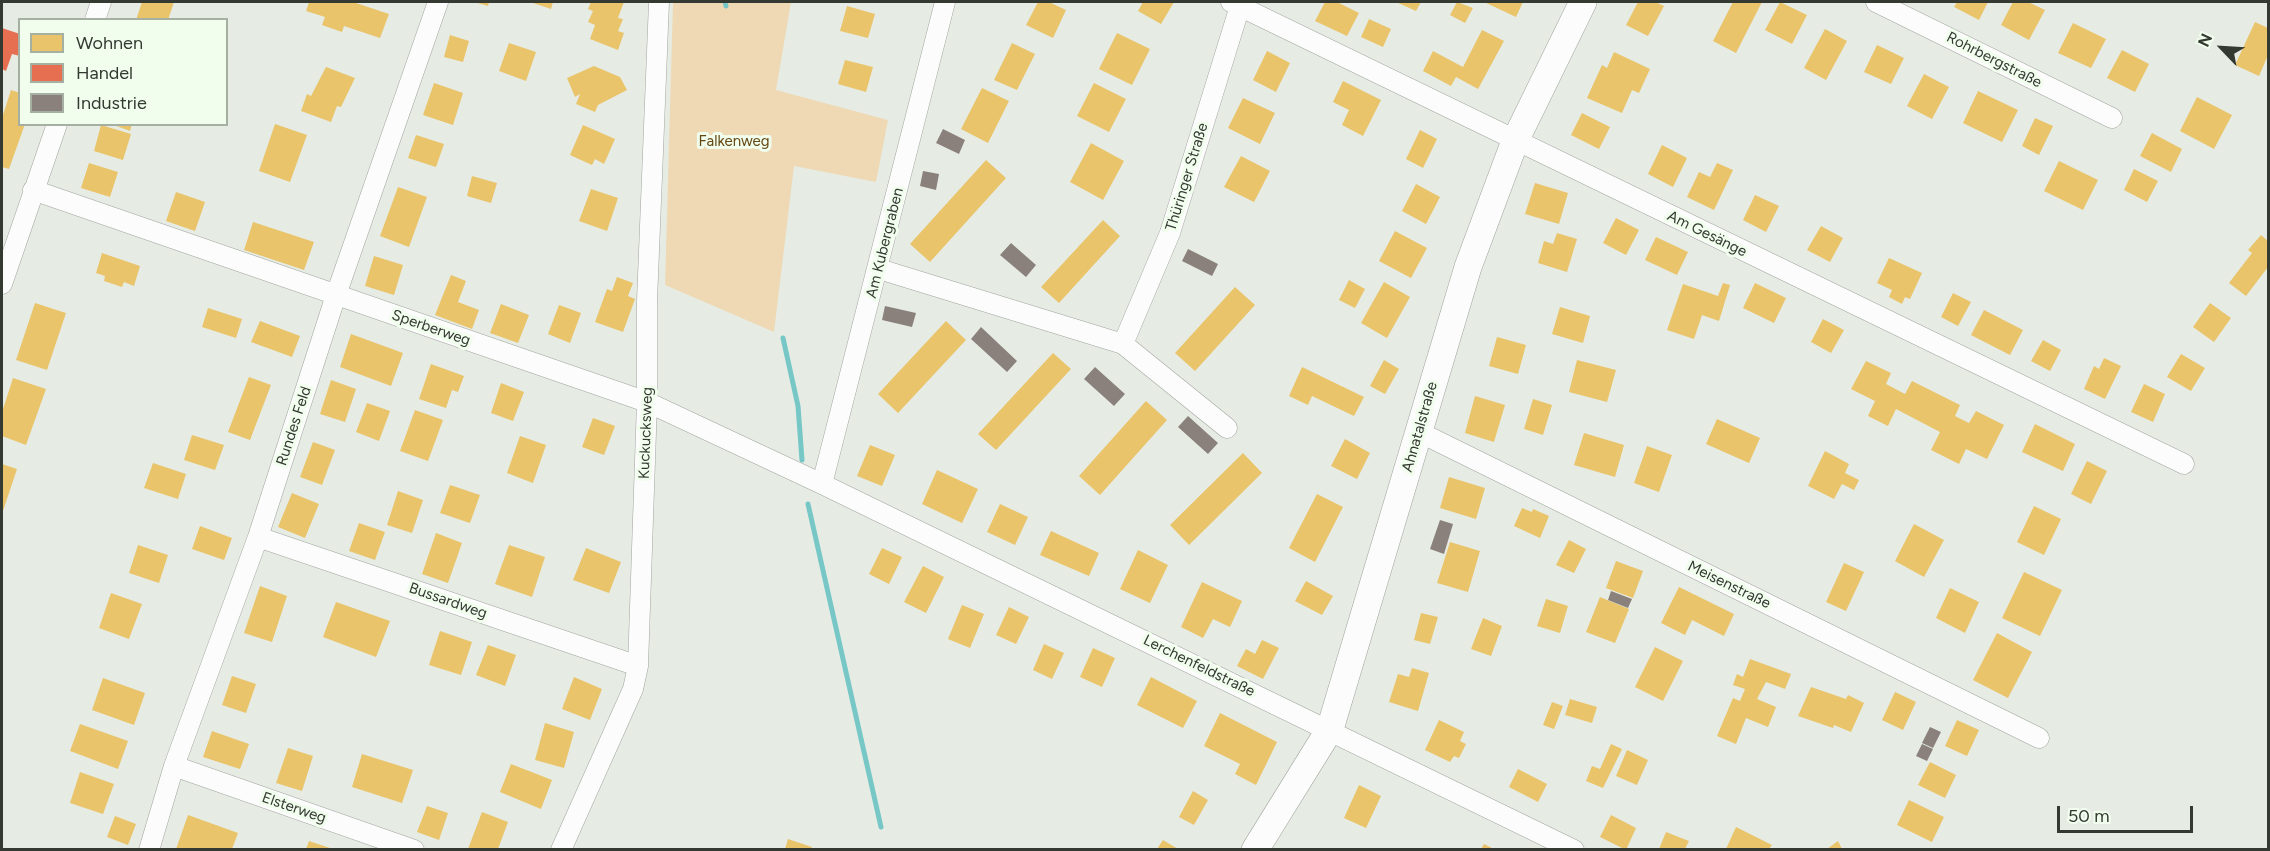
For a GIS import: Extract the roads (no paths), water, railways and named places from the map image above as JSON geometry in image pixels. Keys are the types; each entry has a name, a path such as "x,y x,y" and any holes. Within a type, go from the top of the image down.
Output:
{"street":[{"path":"96,18 101,2"},
{"name":"Rundes Feld","path":"149,849 174,766 258,537 336,295 438,2"},
{"name":"Kuckucksweg","path":"561,849 633,689 638,666 659,2"},
{"name":"Am Kubergraben","path":"822,484 879,269 945,2"},
{"name":"Ahnatalstraße","path":"1255,849 1330,729 1468,267 1515,141 1583,2"},
{"name":"Rohrbergstraße","path":"1876,2 2112,118"},
{"name":"Am Gesänge","path":"1235,4 2184,464"},
{"name":"Thüringer Straße","path":"1123,344 1170,232 1235,4"},
{"path":"2,284 56,126"},
{"name":"Sperberweg","path":"33,190 647,402 822,484"},
{"path":"879,269 1123,344 1227,428"},
{"name":"Meisenstraße","path":"1419,432 2039,738"},
{"name":"Lerchenfeldstraße","path":"822,484 1574,849"},
{"name":"Bussardweg","path":"258,537 638,666"},
{"name":"Elsterweg","path":"174,766 414,849"}],"waterway":[{"path":"725,2 726,6"},
{"path":"783,338 798,406 802,460"},
{"path":"808,504 881,827"}],"park label":[{"name":"Falkenweg","path":"734,142"}]}
